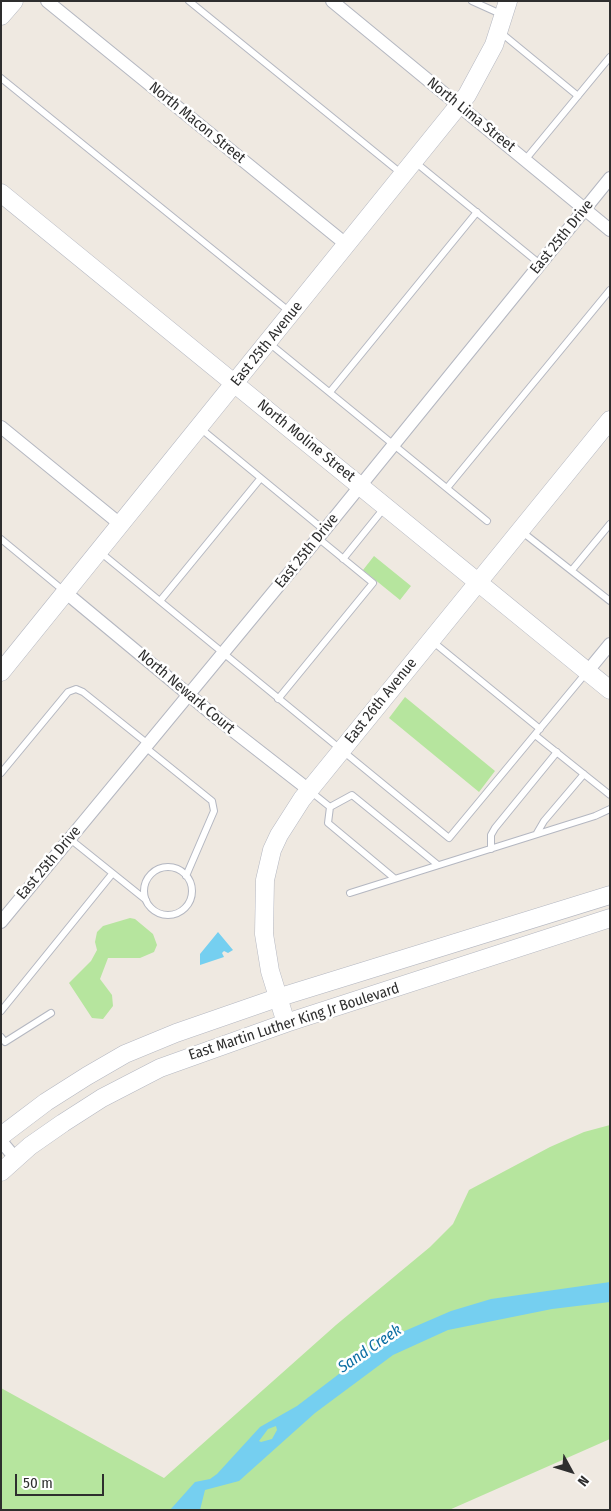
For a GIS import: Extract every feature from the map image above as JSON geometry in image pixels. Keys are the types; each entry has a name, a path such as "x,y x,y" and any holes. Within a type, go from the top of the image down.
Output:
{"street":[{"path":"1,16 14,1"},
{"name":"North Macon Street","path":"47,1 347,245"},
{"name":"North Lima Street","path":"332,1 610,230"},
{"name":"East 25th Avenue","path":"4,664 66,592 459,106 481,72 504,16"},
{"name":"East 25th Drive","path":"1,922 223,654 610,178"},
{"name":"North Moline Street","path":"1,194 610,690"},
{"name":"East 26th Avenue","path":"286,1023 278,998 264,934 265,880 270,855 279,836 309,790 610,420"},
{"path":"1,427 120,524"},
{"name":"North Newark Court","path":"66,592 189,695 309,790"},
{"path":"587,672 610,644"},
{"name":"East Martin Luther King Jr Boulevard","path":"1,1136 46,1102 125,1054 176,1033 278,998 610,895"},
{"name":"East Martin Luther King Jr Boulevard","path":"1,1172 63,1123 138,1078 185,1058 286,1023 610,918"},
{"path":"1,1141 16,1159"}],"lane":[{"path":"189,1 409,168 477,212 540,264"},
{"path":"472,1 504,16 578,96"},
{"path":"525,160 610,57"},
{"path":"1,78 292,314"},
{"path":"330,392 477,212"},
{"path":"447,488 610,290"},
{"path":"268,342 487,521"},
{"path":"199,427 321,534 343,559 373,583 278,699"},
{"path":"160,601 260,479"},
{"path":"343,559 386,506"},
{"path":"572,570 610,524"},
{"path":"520,530 610,600"},
{"path":"1,540 66,592"},
{"path":"98,551 449,838 587,672"},
{"path":"431,640 538,732 557,752 610,795"},
{"path":"1,773 68,692 76,689 83,692 212,801 214,811 186,876"},
{"path":"491,849 491,835 495,828 557,752"},
{"path":"537,833 544,821 584,774"},
{"path":"309,790 330,807"},
{"path":"330,807 352,795 438,865"},
{"path":"330,807 328,823 394,878"},
{"path":"350,893 610,809"},
{"path":"70,839 146,900 156,912 164,915 180,912 190,899 192,891 186,876 180,871 167,868 153,873 145,884 146,900"},
{"path":"1,1011 112,874"},
{"path":"1,1037 5,1042 51,1013"}],"green space":[{"path":"374,556 411,586 400,600 363,570"},
{"path":"405,697 495,771 479,792 389,718"},
{"path":"130,918 135,919 153,934 157,945 154,952 140,958 108,958 100,979 112,995 113,1006 103,1019 92,1018 69,983 91,961 97,950 95,942 97,932 103,926"},
{"path":"610,1125 610,1439 449,1510 1,1510 1,1388 164,1478 336,1325 430,1247 453,1224 469,1190 550,1147 584,1132"}],"water":[{"path":"218,932 233,950 228,953 224,951 222,953 224,957 200,965 200,954"},
{"path":"610,1282 610,1302 552,1309 448,1330 393,1355 315,1413 239,1481 205,1490 200,1510 170,1510 195,1482 210,1479 217,1474 260,1427 297,1406 373,1348 400,1333 451,1311 491,1299","holes":["276,1426 277,1430 272,1439 259,1441 268,1429"]}],"water label":[{"name":"Sand Creek","path":"370,1349"}]}
